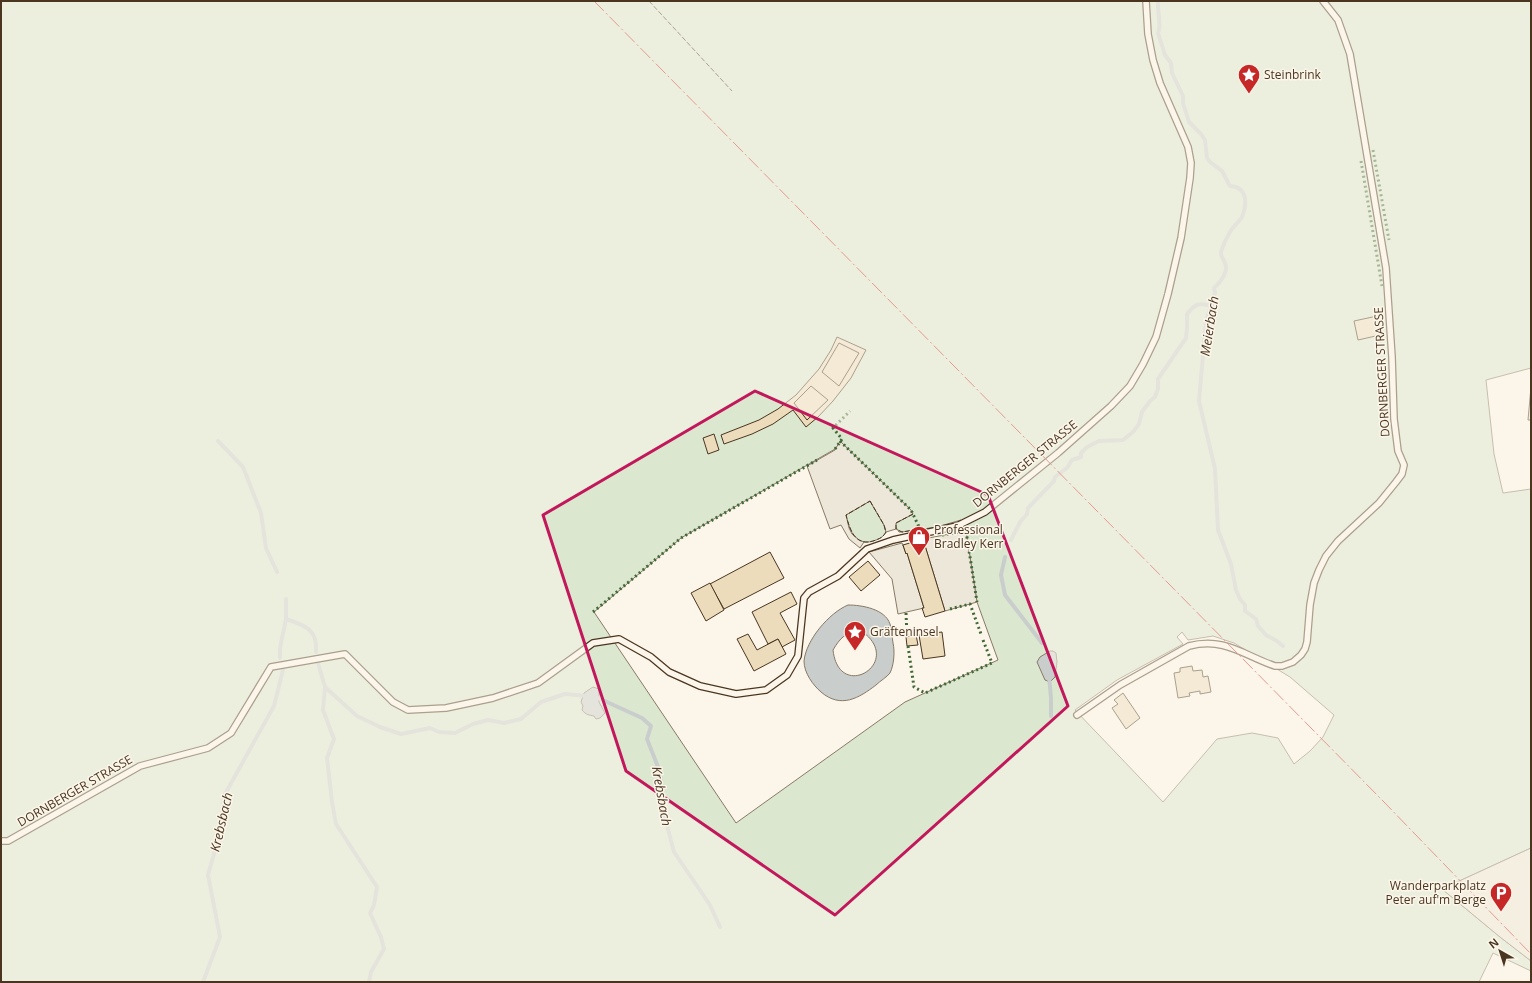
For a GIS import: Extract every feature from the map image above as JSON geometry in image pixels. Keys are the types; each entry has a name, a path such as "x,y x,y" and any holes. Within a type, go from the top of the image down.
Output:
{"lane":[{"name":"DORNBERGER STRASSE","path":"1,842 8,841 140,766 208,748 231,733 271,667 346,654 393,702 408,710 446,708 493,698 538,683 594,643 620,639 651,657 669,672 681,678 700,686 736,694 766,690 787,675 798,656 804,598 809,592 838,576 867,549 893,540 957,526 985,512 1058,453 1111,406 1130,386 1143,364 1156,337 1168,294 1181,238 1191,163 1188,147 1160,83 1153,60 1148,34 1146,1"},
{"name":"DORNBERGER STRASSE","path":"1077,715 1120,685 1189,646 1200,643 1223,644 1275,666 1282,666 1293,662 1305,649 1314,583 1326,556 1338,541 1379,502 1402,474 1404,465 1398,451 1394,419 1392,357 1386,268 1366,147 1350,54 1338,20 1323,1"}],"highlighted area":[{"path":"755,391 988,495 1068,706 835,915 626,771 543,515"}],"green space":[{"path":"1,1 1531,1 1531,368 1486,380 1494,454 1503,493 1531,489 1531,848 1442,889 1531,961 1531,971 1493,953 1479,982 1,982","holes":["841,442 913,514 896,523 895,526 899,532 937,527 961,520 966,531 977,602 998,660 905,702 736,823 594,612 681,538 835,449","1182,632 1188,640 1213,636 1234,643 1290,677 1334,715 1323,737 1310,751 1294,764 1278,738 1252,733 1217,739 1163,802 1075,710 1117,680 1183,644 1177,637"]},
{"path":"870,501 884,525 886,532 878,539 863,542 855,537 846,515"}],"shaded area":[{"path":"840,441 911,510 913,514 896,523 896,529 886,532 884,525 870,501 846,515 852,534 864,542 860,548 849,539 841,525 830,529 807,466 835,450"},
{"path":"966,531 977,602 945,611 923,539"},
{"path":"902,543 906,554 907,553 924,608 898,614 892,579 869,552"},
{"path":"848,605 866,607 878,611 890,624 894,650 894,658 889,674 863,694 850,700 843,701 828,697 821,692 812,682 804,665 806,653 814,636 833,614","holes":["860,630 873,642 876,654 874,664 866,672 857,676 846,674 838,666 833,650 844,636 851,632"]},
{"path":"1050,651 1056,653 1057,662 1055,677 1050,682 1045,680 1037,662 1040,657"},
{"path":"593,687 599,689 599,702 605,713 600,718 596,719 594,716 586,714 582,710 583,706 581,702 584,693"},
{"name":"Wanderparkplatz Peter auf'm Berge","path":"1531,848 1531,961 1442,889"}],"building":[{"path":"1377,316 1380,335 1358,340 1354,321"},
{"path":"837,337 866,350 851,378 818,417 806,427 793,410 773,424 752,434 724,444 721,435 759,420 778,409 796,395 819,369"},
{"path":"839,343 859,353 839,386 822,372"},
{"path":"811,386 828,400 807,420 794,403"},
{"path":"1531,387 1531,420 1528,420"},
{"path":"714,434 719,450 708,454 703,438"},
{"path":"923,539 945,611 925,617 922,608 924,608 907,553 906,554 903,545"},
{"path":"770,552 784,578 724,609 710,584"},
{"path":"868,561 880,575 861,591 849,577"},
{"path":"710,583 724,610 706,621 691,593"},
{"path":"791,592 797,604 780,613 795,640 782,647 778,639 768,644 752,612"},
{"path":"942,632 945,656 923,659 919,635"},
{"path":"748,634 757,650 778,639 786,654 754,671 737,639"},
{"path":"916,635 918,645 907,646 906,637"},
{"path":"1192,666 1193,671 1202,670 1203,677 1208,676 1211,692 1200,694 1200,691 1189,693 1190,696 1178,698 1174,673 1180,672 1180,668"},
{"path":"1123,693 1140,718 1126,729 1112,708 1118,704 1114,700"}],"waterway":[{"name":"Meierbach","path":"1158,1 1160,26 1158,33 1165,55 1171,63 1172,73 1183,96 1183,103 1189,122 1205,140 1207,158 1222,171 1230,186 1240,189 1245,197 1245,207 1242,217 1231,230 1221,251 1226,269 1222,280 1214,288 1215,293 1207,318 1199,401 1215,469 1218,530 1231,564 1236,590 1240,599 1245,605 1245,611 1256,619 1258,626 1266,635 1283,646"},
{"path":"1011,540 1020,522 1027,514 1028,508 1054,481 1055,477 1067,468 1072,460 1081,457 1081,453 1087,447 1099,441 1123,440 1133,432 1139,424 1142,412 1155,397 1158,389 1158,379 1186,338 1187,314 1192,308 1200,304 1212,306"},
{"name":"Krebsbach","path":"218,441 243,467 261,513 266,548 277,572"},
{"path":"1005,557 1001,575 1005,595 1042,643"},
{"name":"Krebsbach","path":"280,658 280,648 286,619 286,599"},
{"name":"Krebsbach","path":"286,619 299,623 312,633 315,638 316,652"},
{"name":"Krebsbach","path":"318,663 325,687 357,716 380,727 401,734 430,728 439,732 455,733 473,724 488,720 504,723 521,719 541,702 565,694 587,696"},
{"name":"Krebsbach","path":"203,982 220,937 208,875 217,843 225,794 274,706 283,670"},
{"path":"1049,676 1051,716"},
{"name":"Krebsbach","path":"325,687 323,710 334,739 327,758 336,824 377,887 374,905 370,913 381,937 384,949 371,972 369,982"},
{"name":"Krebsbach","path":"596,697 642,718 651,726 647,739 660,772 664,814 674,852 710,905 720,927"}],"hedge":[{"path":"1373,150 1389,240"},
{"path":"1361,161 1382,286"},
{"path":"835,449 842,439 833,428 850,411"},
{"path":"840,441 911,510 920,529"},
{"path":"593,612 681,538 817,460"},
{"path":"942,535 966,531 977,602"},
{"path":"950,609 970,604 981,634"},
{"path":"906,613 907,636"},
{"path":"908,646 914,687 925,693 992,663 983,640"}],"fence":[{"path":"649,1 732,91"},
{"path":"870,501 884,525 886,532 878,539 863,542 859,540 852,532 846,515 870,501"},
{"path":"913,514 896,523 896,529 902,532 920,529"}],"power":[{"path":"594,1 1383,801 1531,954"}],"place":[{"name":"Steinbrink","path":"1249,94"},
{"name":"Professional Bradley Kerr","path":"919,556"},
{"name":"Gräfteninsel","path":"855,652"},
{"name":"Wanderparkplatz Peter auf'm Berge","path":"1501,912"}]}
